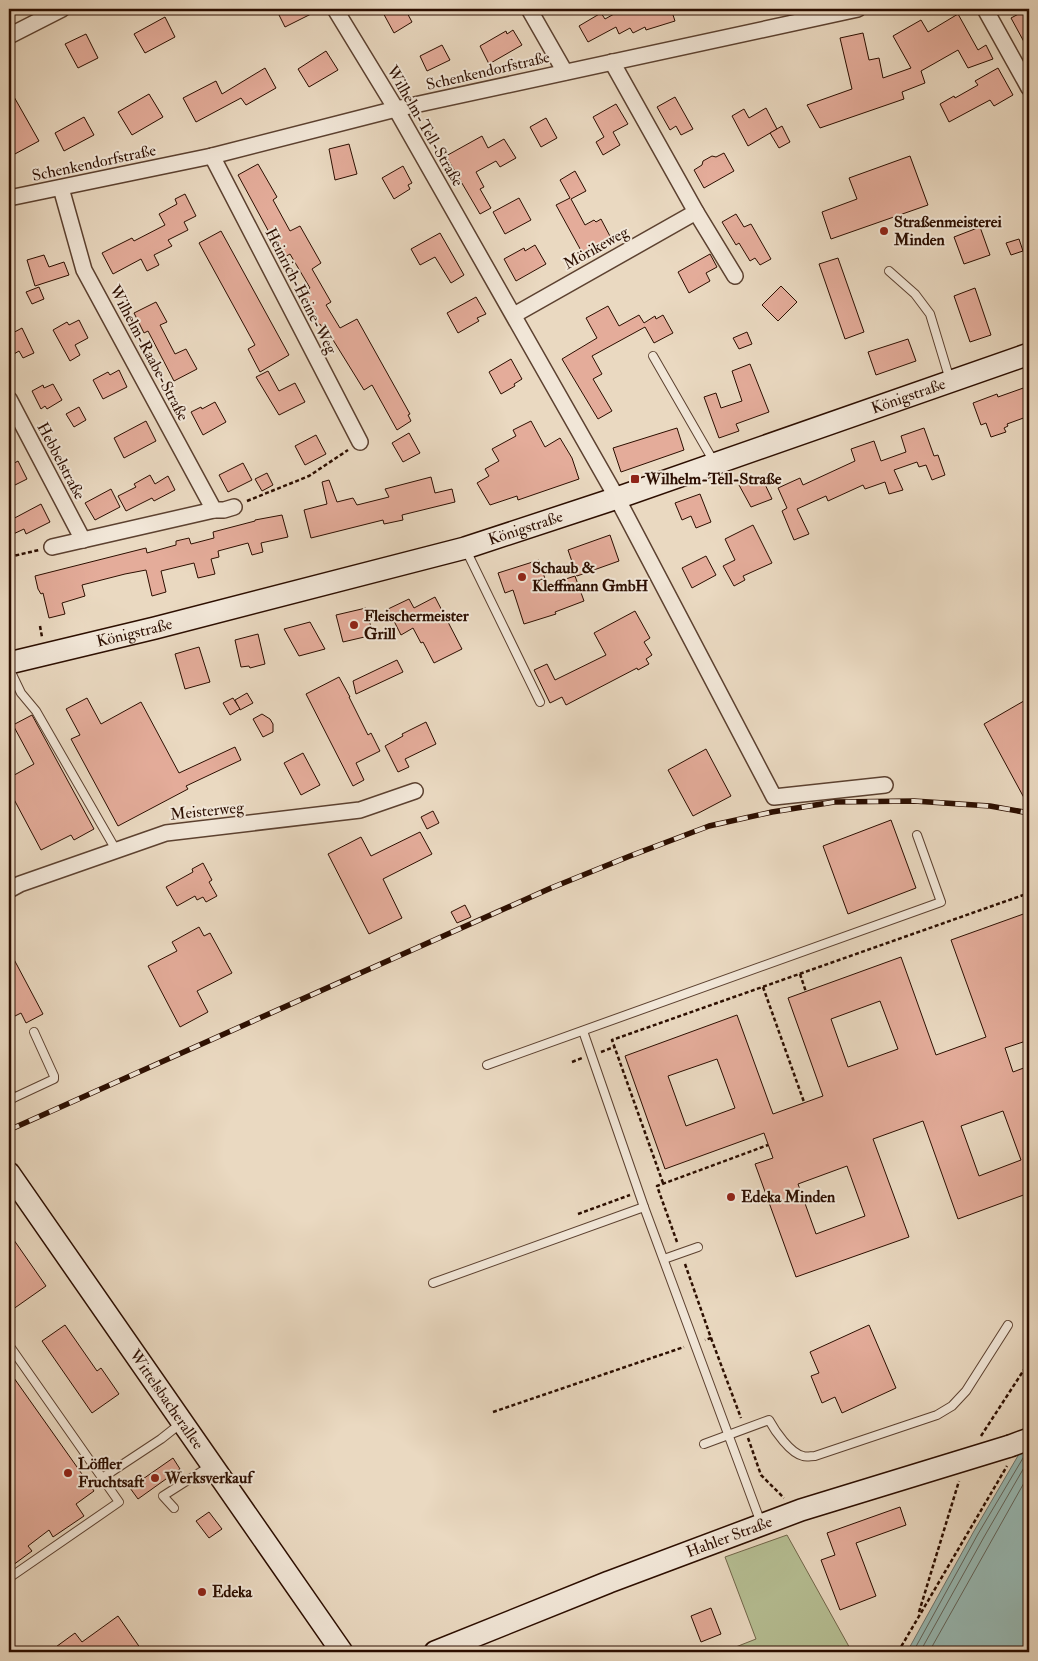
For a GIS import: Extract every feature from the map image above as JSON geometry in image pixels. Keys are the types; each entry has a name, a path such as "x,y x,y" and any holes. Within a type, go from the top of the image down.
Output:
{"street":[{"path":"9,36 62,9"},
{"name":"Wilhelm-Tell-Straße","path":"336,9 514,315 617,498 774,796 886,785"},
{"path":"529,9 565,72"},
{"name":"Schenkendorfstraße","path":"9,198 212,156 396,110 858,9"},
{"path":"985,9 1029,88"},
{"path":"612,62 696,212 735,276"},
{"name":"Heinrich-Heine-Weg","path":"212,156 360,442"},
{"name":"Wilhelm-Raabe-Straße","path":"62,188 84,270 214,510"},
{"name":"Mörikeweg","path":"514,315 696,212"},
{"name":"Königstraße","path":"9,663 174,623 465,548 617,498 1029,354"},
{"name":"Hebbelstraße","path":"9,398 82,540"},
{"path":"52,547 234,507"},
{"name":"Meisterweg","path":"9,890 166,833 306,818 360,810 415,791"},
{"name":"Wittelsbacherallee","path":"9,1173 342,1652"},
{"name":"Hahler Straße","path":"435,1652 609,1582 801,1510 965,1460 1016,1449"}],"lane":[{"path":"889,271 916,294 930,314 950,382"},
{"path":"653,356 715,464"},
{"path":"465,548 540,702"},
{"path":"9,668 20,693 36,711 116,850"},
{"path":"487,1065 941,902 917,834"},
{"path":"583,1031 644,1207 761,1525"},
{"path":"9,1089 11,1099 54,1078 34,1032"},
{"path":"433,1283 644,1207"},
{"path":"664,1259 698,1247"},
{"path":"704,1444 769,1420 774,1430 785,1443 801,1456 815,1456 937,1415 952,1406 966,1391 1008,1325"},
{"path":"9,1345 119,1502 9,1578"},
{"path":"102,1478 161,1439 182,1422"},
{"path":"174,1508 163,1496 211,1464"}],"path":[{"path":"234,507 309,476 360,442"},
{"path":"9,557 52,547"},
{"path":"663,1183 612,1040 1029,892"},
{"path":"800,974 806,992"},
{"path":"763,987 804,1102"},
{"path":"493,1412 711,1338 657,1186 768,1145"},
{"path":"578,1214 639,1192"},
{"path":"981,1436 1029,1362"},
{"path":"898,1652 1016,1449"},
{"path":"918,1616 965,1460"}],"green space":[{"path":"787,1535 852,1652 723,1652 756,1639 725,1557"}],"water":[{"path":"1029,1437 1029,1652 907,1652 974,1531"}],"building":[{"path":"276,9 321,9 285,27"},
{"path":"381,9 405,9 412,22 394,33"},
{"path":"623,9 671,9 675,21 646,30 645,27 633,33 630,28 619,34 616,27 588,42 579,26 601,13 605,19"},
{"path":"1029,9 1029,51 1011,18"},
{"path":"958,14 978,50 986,45 993,59 968,68 958,50 921,71 925,83 902,92 904,99 820,128 807,105 852,89 840,38 863,33 869,60 879,58 883,78 911,68 893,36 921,20 928,32"},
{"path":"165,17 175,37 145,53 134,34"},
{"path":"513,30 522,45 489,64 480,46 506,31 507,34"},
{"path":"86,34 98,58 78,68 65,44"},
{"path":"442,45 450,60 427,71 420,56"},
{"path":"326,51 338,70 309,87 298,69"},
{"path":"265,68 276,88 246,105 241,98 196,122 183,98 216,81 222,94"},
{"path":"998,68 1013,95 994,106 990,100 949,122 940,104 978,85 975,81"},
{"path":"9,88 39,141 13,155 9,147"},
{"path":"149,94 163,117 132,135 118,112"},
{"path":"675,97 693,129 681,135 676,126 670,130 657,107"},
{"path":"616,104 628,124 613,132 620,145 603,155 596,142 604,137 593,117"},
{"path":"766,108 777,129 748,146 732,116 744,109 749,118"},
{"path":"84,117 94,135 64,151 55,133"},
{"path":"546,118 557,138 541,147 530,127"},
{"path":"782,126 790,142 779,148 770,133"},
{"path":"482,136 488,148 504,139 516,158 500,167 496,161 476,172 484,187 480,189 491,208 480,214 446,156"},
{"path":"349,144 357,174 335,180 329,149"},
{"path":"724,153 734,171 704,188 694,170 702,165 703,161"},
{"path":"910,156 928,205 831,239 822,212 857,199 849,178"},
{"path":"258,164 277,197 273,200 290,231 300,226 321,263 312,269 331,302 326,305 340,328 357,319 410,414 408,415 411,421 397,430 372,385 364,390 330,335 327,336 320,324 318,325 300,294 310,288 290,254 283,258 238,175"},
{"path":"403,166 412,183 408,185 410,189 394,199 382,178"},
{"path":"575,171 586,191 571,199 585,225 594,220 596,222 601,219 612,240 584,256 556,205 570,198 560,180"},
{"path":"185,194 196,216 184,222 188,230 168,240 172,246 154,255 159,265 147,271 141,259 113,274 102,253 132,238 134,241 165,225 159,214 177,204 175,199"},
{"path":"519,198 531,220 505,234 493,212"},
{"path":"736,214 744,227 751,224 771,259 760,265 755,258 750,261 739,243 736,245 722,222"},
{"path":"980,227 990,255 964,264 954,237"},
{"path":"221,231 289,355 260,372 248,349 255,345 199,243"},
{"path":"440,233 464,275 451,283 435,257 420,265 411,249"},
{"path":"1019,239 1023,251 1011,255 1006,243"},
{"path":"535,245 546,264 516,281 504,259 524,248 525,251"},
{"path":"710,254 717,267 706,273 710,281 689,293 678,272"},
{"path":"44,255 49,267 64,262 69,275 35,286 27,260"},
{"path":"838,258 864,332 845,339 819,264"},
{"path":"781,286 797,302 778,321 762,305"},
{"path":"39,287 44,299 32,304 26,292"},
{"path":"975,288 991,335 970,342 954,296"},
{"path":"476,297 486,314 477,318 479,321 458,333 447,313"},
{"path":"156,302 167,322 160,325 175,354 186,349 197,369 174,381 148,331 144,333 134,313"},
{"path":"608,306 619,326 639,315 644,323 655,316 656,319 663,315 673,333 654,343 645,327 592,356 602,374 593,379 612,411 598,419 562,359 597,338 586,318"},
{"path":"79,320 88,338 75,345 80,355 70,361 53,330 67,322 69,325"},
{"path":"22,328 34,353 23,358 19,351 9,357 9,335"},
{"path":"747,332 752,344 739,349 733,338"},
{"path":"908,339 916,361 876,375 868,352"},
{"path":"511,359 522,379 514,384 515,386 501,394 489,372"},
{"path":"750,364 769,412 736,424 739,431 719,438 704,397 716,393 721,408 742,401 732,371"},
{"path":"119,370 127,387 103,399 93,380 108,372 110,375"},
{"path":"268,371 279,391 295,383 305,402 279,415 256,377"},
{"path":"53,384 62,400 47,409 45,406 41,409 32,391 43,385 44,388"},
{"path":"1029,386 1029,416 1007,424 1008,426 1004,428 1006,432 991,437 986,423 981,425 973,403 997,394 998,397"},
{"path":"215,402 226,422 203,435 191,412"},
{"path":"79,407 86,420 74,427 66,414"},
{"path":"146,421 156,441 124,458 114,438"},
{"path":"531,421 545,447 560,438 572,458 579,479 518,500 517,496 490,505 477,483 489,476 485,469 499,461 492,449 516,436 513,430"},
{"path":"677,428 684,450 621,472 613,448"},
{"path":"924,428 934,456 938,455 945,475 932,480 926,465 919,467 917,462 894,470 903,490 889,494 885,482 865,489 863,485 828,501 826,496 797,509 809,534 794,540 782,511 787,508 778,488 800,478 803,485 855,461 851,449 874,441 881,461 906,452 901,436"},
{"path":"409,433 420,453 403,462 392,443"},
{"path":"316,435 326,454 305,465 295,446"},
{"path":"18,461 27,479 9,488 9,466"},
{"path":"243,463 252,480 228,492 219,475"},
{"path":"267,473 273,485 262,491 255,479"},
{"path":"150,475 155,484 168,476 175,490 154,501 152,498 126,511 118,496 136,487 134,484"},
{"path":"761,476 772,499 751,507 739,485"},
{"path":"431,477 435,493 452,489 455,502 402,515 403,520 384,524 383,520 311,538 304,510 327,504 322,482 329,480 337,502 353,498 357,505 389,497 385,489"},
{"path":"111,489 120,507 95,520 85,503"},
{"path":"700,494 711,522 696,528 691,516 682,520 675,503"},
{"path":"41,504 50,522 26,534 24,529 9,536 9,521"},
{"path":"282,515 288,537 261,543 263,552 252,555 248,543 218,551 219,557 211,559 215,574 198,578 194,563 161,571 166,592 152,596 146,570 125,574 82,585 85,596 62,603 65,614 49,618 43,593 41,594 38,589 35,576 146,548 147,553 176,545 176,541 189,538 191,544 214,538 213,532 255,520"},
{"path":"753,525 772,563 743,576 745,580 734,586 723,566 735,560 725,539"},
{"path":"610,535 619,561 577,576 568,550"},
{"path":"706,556 716,575 692,588 682,568"},
{"path":"539,560 547,585 575,576 584,601 555,612 556,614 524,624 513,590 505,593 498,573"},
{"path":"435,597 462,649 434,663 413,628 401,635 388,609 409,599 414,608"},
{"name":"Fleischermeister Grill","path":"366,608 373,635 343,642 336,615"},
{"path":"635,611 650,638 644,642 652,655 646,659 649,664 638,670 637,668 566,705 562,697 550,703 534,670 547,664 555,680 606,655 594,633"},
{"path":"310,622 325,649 299,656 284,629"},
{"path":"258,634 265,664 250,668 249,666 241,667 235,640"},
{"path":"199,647 210,682 185,689 175,654"},
{"path":"397,660 403,672 356,694 353,681"},
{"path":"339,677 368,735 371,733 380,751 356,763 364,780 353,786 306,694"},
{"path":"247,693 253,703 240,710 235,700"},
{"path":"87,698 101,724 141,702 179,773 235,747 241,760 186,786 188,789 118,826 71,739 80,735 66,709"},
{"path":"233,698 240,709 230,715 223,703"},
{"path":"1029,698 1029,807 984,724"},
{"path":"262,714 270,719 273,724 273,732 263,737 253,719"},
{"path":"32,715 94,829 74,840 71,835 41,850 9,790 9,778 34,764 13,725"},
{"path":"426,722 436,744 405,759 409,767 398,772 385,746 403,736 402,734"},
{"path":"706,749 731,796 693,816 668,770"},
{"path":"303,753 320,785 301,795 284,763"},
{"path":"433,811 439,823 427,829 421,817"},
{"path":"891,820 916,888 848,914 823,846"},
{"path":"420,832 432,854 383,879 402,918 369,934 328,854 361,837 371,856"},
{"path":"203,863 212,880 209,882 217,896 206,902 203,897 197,900 195,896 177,906 166,887 193,872 192,869"},
{"path":"465,905 471,917 457,923 451,912"},
{"path":"1029,912 1029,1040 1005,1048 1013,1072 1029,1066 1029,1193 958,1219 923,1121 873,1139 909,1237 796,1277 755,1164 773,1158 764,1133 665,1169 625,1056 737,1015 773,1114 823,1096 788,998 901,957 936,1055 986,1037 951,940","holes":["880,1001 898,1049 848,1067 831,1019","717,1059 735,1108 686,1126 668,1076","1003,1111 1021,1160 979,1176 961,1126","847,1166 865,1216 816,1234 798,1184"]},
{"path":"199,927 204,936 210,933 232,973 197,991 208,1012 180,1027 148,966 177,951 172,942"},
{"path":"9,950 43,1014 26,1023 21,1013 9,1019"},
{"path":"9,1233 46,1286 9,1312"},
{"path":"65,1325 97,1371 101,1368 119,1394 92,1413 42,1341"},
{"path":"869,1325 896,1388 842,1413 835,1397 822,1403 811,1376 819,1373 810,1352"},
{"path":"9,1371 94,1491 76,1504 84,1516 53,1537 49,1530 28,1546 32,1551 9,1568"},
{"name":"Werksverkauf","path":"173,1458 180,1469 138,1499 130,1488"},
{"path":"900,1507 906,1525 856,1543 876,1596 840,1610 821,1560 835,1555 827,1533"},
{"path":"209,1512 222,1529 209,1538 196,1521"},
{"path":"711,1608 721,1634 701,1642 691,1616"},
{"path":"118,1616 143,1652 49,1652 75,1633 82,1642"}],"railway":[{"path":"9,1130 551,888 709,826 772,812 834,802 914,801 990,806 1029,813"}],"place":[{"name":"Straßenmeisterei Minden","path":"884,231"},
{"name":"Wilhelm-Tell-Straße","path":"635,479"},
{"name":"Schaub & Kleffmann GmbH","path":"522,577"},
{"name":"Fleischermeister Grill","path":"354,625"},
{"name":"Edeka Minden","path":"731,1197"},
{"name":"Löffler Fruchtsaft","path":"68,1473"},
{"name":"Werksverkauf","path":"155,1478"},
{"name":"Edeka","path":"202,1592"}]}
